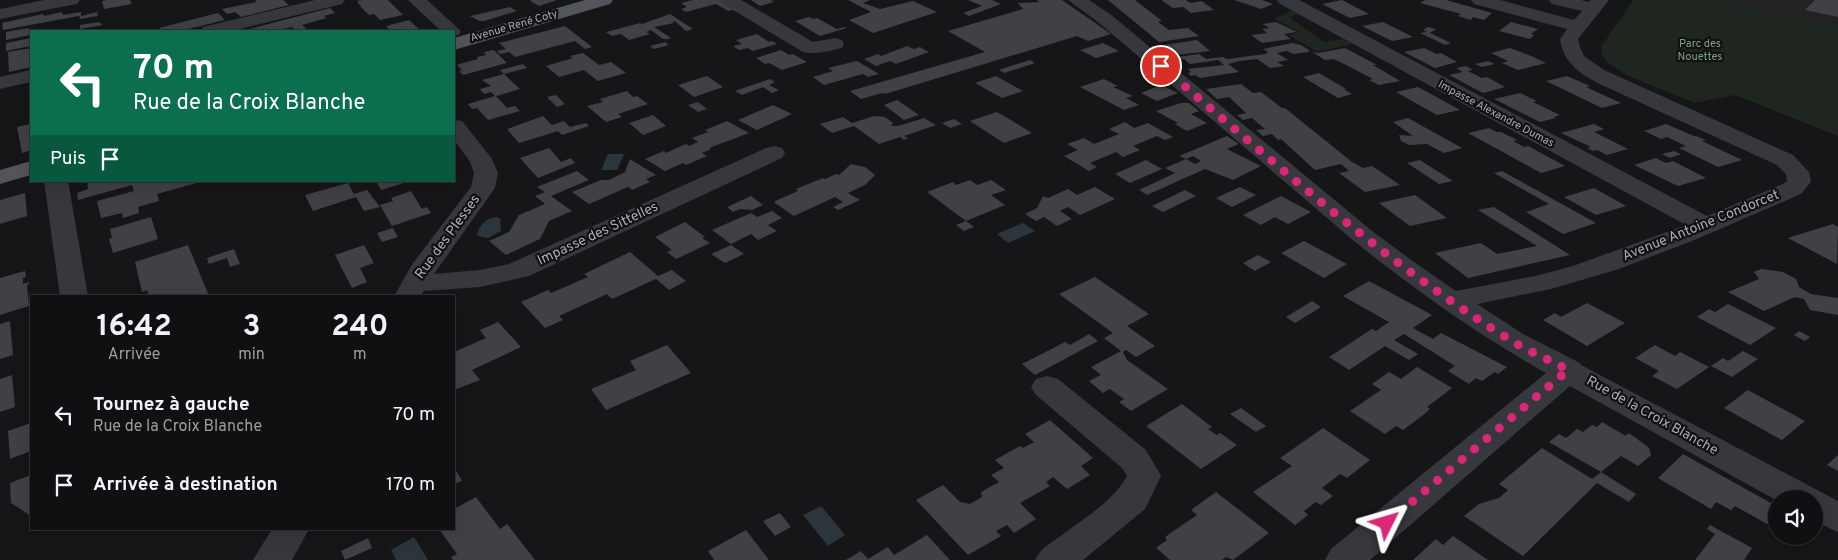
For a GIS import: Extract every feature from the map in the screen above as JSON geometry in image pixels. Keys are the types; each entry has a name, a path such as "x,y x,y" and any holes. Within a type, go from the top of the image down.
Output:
{"main road":[{"name":"Avenue René Coty","path":"456,37 604,0"},
{"path":"0,177 30,168"}],"street":[{"path":"0,14 71,0"},
{"path":"214,30 336,0"},
{"path":"417,0 449,30"},
{"path":"729,0 810,48 835,44"},
{"name":"Rue de la Croix Blanche","path":"1077,0 1104,18 1363,236 1404,268 1512,341 1788,490"},
{"name":"Impasse Alexandre Dumas","path":"1286,0 1706,226"},
{"path":"1480,0 1591,12"},
{"path":"1558,0 1591,12"},
{"name":"Avenue Antoine Condorcet","path":"1453,300 1580,273 1706,226 1792,189 1799,182 1797,172 1785,160 1593,73 1573,55 1569,47 1569,39 1591,12"},
{"path":"0,83 30,76"},
{"name":"Rue des Plesses","path":"410,290 483,188 486,173 480,159 455,127"},
{"name":"Impasse des Sittelles","path":"410,290 497,277 519,270 774,153"},
{"path":"56,182 74,295"},
{"path":"1344,560 1568,370"},
{"path":"1047,387 1134,458 1144,476 1132,499 1073,555"},
{"path":"1823,509 1838,518"},
{"path":"272,560 290,530"}],"shaded area":[{"path":"1713,0 1838,0 1838,26 1797,18"},
{"path":"608,154 624,154 617,170 601,170"},
{"path":"493,217 501,219 501,231 488,238 477,236 479,229 484,223"},
{"path":"1023,223 1035,231 1008,243 997,234"},
{"path":"821,506 845,535 828,546 803,515"},
{"path":"414,537 428,560 396,560 391,550"}],"green space":[{"name":"Parc des Nouettes","path":"1633,0 1713,0 1838,26 1838,136 1735,95 1695,103 1626,75 1607,62 1602,55 1601,47"},
{"path":"1295,9 1301,11 1290,18 1324,42 1343,39 1352,44 1318,52 1288,35 1299,32 1274,19"}],"building":[{"path":"130,0 132,4 104,9 102,1"},
{"path":"255,0 283,0 289,5 241,17 235,12 227,14 222,9 257,2"},
{"path":"388,0 403,15 380,20 374,14 369,15 361,7 357,1"},
{"path":"532,0 557,0 539,6 530,1"},
{"path":"693,0 721,0 740,13 732,10 728,11 716,4 686,12 681,9 687,7 681,3"},
{"path":"751,0 771,0 774,2 760,6"},
{"path":"848,0 870,0 863,3 880,9 913,1 937,12 873,33 849,20 871,12"},
{"path":"968,0 992,0 1001,4 969,16 963,13 982,6"},
{"path":"1037,0 1062,0 1111,34 1088,41 1077,36 885,94 882,93 861,99 850,91 985,52 948,31 1023,9 1018,3 1039,2"},
{"path":"1108,0 1135,0 1162,21 1158,22 1169,30 1188,28 1199,36 1159,42"},
{"path":"1161,0 1186,0 1190,3 1202,1 1214,10 1191,13 1183,7 1173,8"},
{"path":"1234,0 1262,0 1273,4 1261,9"},
{"path":"1342,0 1369,14 1350,18 1322,4"},
{"path":"1425,0 1446,0 1492,13 1484,20 1473,17 1471,20 1458,16 1461,14 1420,3"},
{"path":"1815,0 1838,0 1838,17 1805,10"},
{"path":"510,7 517,11 484,21 479,21 470,16"},
{"path":"330,8 335,13 324,16 327,18 302,25 308,30 296,30 292,27 278,30 246,30"},
{"path":"62,12 63,15 81,12 81,16 97,12 98,16 80,19 79,16 3,30 2,23"},
{"path":"218,13 225,20 184,30 161,30 159,28"},
{"path":"670,14 693,29 686,31 675,21 672,22 674,23 654,27 671,38 668,39 663,39 651,30 646,32 650,34 629,40 621,34 612,36 606,32 642,24"},
{"path":"809,17 817,18 837,29 847,28 820,36 795,21"},
{"path":"409,20 420,30 390,30 386,26"},
{"path":"99,22 103,25 80,29 80,25"},
{"path":"1276,22 1297,32 1284,34 1291,39 1262,43 1251,35 1267,33 1262,29 1269,28 1263,24"},
{"path":"1383,22 1413,37 1392,41 1362,26"},
{"path":"1511,22 1538,29 1531,34 1534,35 1530,39 1499,31"},
{"path":"565,26 592,47 585,49 575,41 515,57 509,52 500,54 497,51 506,49 499,43"},
{"path":"1428,27 1436,29 1430,33 1451,43 1445,45 1420,33 1427,32 1423,30"},
{"path":"29,28 30,35 6,40 6,32"},
{"path":"757,34 769,42 772,41 777,44 753,51 748,48 739,50 733,46 742,44 736,40"},
{"path":"30,38 30,46 6,51 6,43"},
{"path":"1197,40 1210,51 1176,55 1164,45"},
{"path":"665,42 669,45 654,49 650,46"},
{"path":"1103,43 1119,51 1096,58 1080,50"},
{"path":"1292,43 1301,45 1309,50 1309,52 1293,54 1287,51 1277,53 1288,60 1277,62 1284,66 1270,68 1257,59 1240,61 1228,64 1239,72 1200,78 1195,75 1191,76 1188,73 1191,72 1188,69 1224,65 1218,60 1190,64 1184,59 1180,60 1176,57 1199,54 1206,59 1223,57 1227,59 1265,54 1268,52 1263,49"},
{"path":"907,46 914,49 920,47 929,52 896,64 890,61 876,66 864,59 878,54 881,56"},
{"path":"30,48 30,67 9,72 8,52"},
{"path":"1345,48 1377,65 1373,65 1400,81 1379,85 1369,80 1373,79 1334,59 1325,60 1312,52 1318,53"},
{"path":"1424,48 1437,54 1441,53 1457,62 1435,68 1404,52"},
{"path":"1510,48 1546,63 1518,70 1502,63 1508,61 1491,53"},
{"path":"494,50 507,63 463,75 459,71 462,70 457,65 478,59 477,57 486,55 484,52"},
{"path":"781,50 807,62 782,70 769,63 765,64 756,58"},
{"path":"583,53 599,65 611,62 626,73 598,81 584,70 559,77 546,66"},
{"path":"1030,60 1035,63 1004,73 999,70"},
{"path":"857,61 879,74 868,77 863,74 824,85 813,77 833,71 828,68"},
{"path":"1488,61 1495,64 1482,67 1475,64"},
{"path":"523,64 527,68 504,74 500,70"},
{"path":"1466,66 1473,70 1468,71 1482,78 1487,77 1505,87 1483,93 1449,75 1463,72 1456,68"},
{"path":"1319,73 1352,94 1338,98 1303,77"},
{"path":"504,74 520,89 496,96 507,108 515,106 520,111 488,120 477,108 472,109 468,104 495,96 491,92 484,94 480,89 491,86 482,80"},
{"path":"707,76 723,87 694,97 678,85"},
{"path":"996,76 1023,91 1002,98 975,83"},
{"path":"1567,76 1621,103 1602,108 1546,81"},
{"path":"770,79 775,82 769,85 779,90 772,93 763,87 742,95 735,91"},
{"path":"1104,79 1118,86 1113,87 1133,96 1126,98 1139,105 1124,110 1080,87"},
{"path":"1241,84 1253,93 1261,92 1282,108 1285,108 1352,162 1363,168 1372,166 1400,185 1365,192 1339,173 1349,171 1341,164 1315,170 1281,139 1278,140 1272,134 1263,136 1256,130 1265,129 1252,118 1243,120 1237,115 1246,113 1229,97 1217,99 1206,89"},
{"path":"1161,85 1178,93 1157,101 1141,93"},
{"path":"1418,87 1460,110 1437,115 1396,92"},
{"path":"627,91 633,97 637,96 648,104 618,114 622,117 606,122 587,106 603,102 600,99"},
{"path":"1520,93 1537,101 1533,102 1560,115 1554,117 1556,118 1540,122 1494,99"},
{"path":"556,95 565,104 557,107 547,97"},
{"path":"897,100 919,115 904,120 884,105"},
{"path":"698,102 707,109 698,112 688,105"},
{"path":"1181,103 1189,103 1199,111 1191,114 1207,123 1187,131 1175,124 1178,123 1156,111"},
{"path":"773,105 792,114 757,130 738,120"},
{"path":"997,112 1032,133 1004,143 970,121"},
{"path":"653,115 666,126 643,135 629,123"},
{"path":"543,116 552,125 564,121 570,127 586,123 589,126 562,135 558,131 519,143 507,129"},
{"path":"874,116 885,117 893,123 891,126 898,126 924,118 936,125 904,136 908,138 904,140 900,137 879,144 854,126 832,133 820,124 843,117 852,123"},
{"path":"1408,118 1462,148 1444,153 1427,144 1409,145 1401,141 1399,135 1413,136 1393,122"},
{"path":"954,119 962,124 950,128 942,123"},
{"path":"727,121 749,133 709,148 711,149 702,153 707,156 665,171 645,159 664,151 666,153 686,144 689,146 698,142 692,138 708,132 705,130"},
{"path":"1125,122 1134,128 1148,123 1173,137 1165,140 1157,136 1133,146 1140,150 1123,157 1116,152 1090,163 1097,167 1089,171 1064,156 1078,150 1067,144 1084,138 1094,144 1119,134 1109,129"},
{"path":"30,124 30,150 22,153 17,127"},
{"path":"1594,124 1604,129 1594,132 1628,149 1607,155 1597,150 1593,151 1587,148 1591,147 1561,133"},
{"path":"1666,124 1706,140 1702,141 1742,160 1718,167 1679,148 1686,146 1667,137 1661,139 1644,131"},
{"path":"1489,128 1517,140 1513,141 1524,147 1528,146 1565,166 1541,173 1468,133"},
{"path":"1227,136 1239,144 1227,149 1261,166 1233,180 1205,169 1147,195 1139,190 1175,173 1165,168 1186,159 1179,156","holes":["1193,156 1201,161 1195,164 1186,159"]},
{"path":"549,148 561,162 571,158 575,163 538,178 520,158"},
{"path":"1674,151 1681,154 1670,158 1662,154"},
{"path":"1656,158 1666,163 1673,161 1706,178 1678,186 1634,165"},
{"path":"630,159 656,175 646,179 650,182 632,190 628,187 589,204 572,192 601,180 609,180 625,172"},
{"path":"1146,160 1162,169 1130,183 1115,174"},
{"path":"1420,160 1453,181 1439,184 1407,163"},
{"path":"851,164 865,167 875,175 865,185 848,193 860,200 838,210 833,207 843,202 835,197 794,216 775,203 775,201 798,191 796,189 823,178 825,179 836,174 839,175"},
{"path":"577,171 589,180 551,196 572,211 549,221 540,239 506,255 489,241 509,232 519,215 545,204 535,196 545,192 537,187"},
{"path":"1502,171 1596,223 1563,234 1526,212 1549,204 1494,173"},
{"path":"970,180 977,185 991,180 1006,190 991,195 1005,205 966,221 927,192 953,182 956,185"},
{"path":"87,182 200,182 157,194 159,201 138,207 139,213 123,218 122,213 101,218 97,201 134,191 132,185 78,200 77,193 88,189"},
{"path":"377,182 407,182 381,190"},
{"path":"348,183 354,194 367,190 380,207 364,211 356,197 313,211 305,195"},
{"path":"1095,187 1115,199 1080,215 1068,207 1060,211 1072,219 1057,226 1044,217 1036,221 1025,214 1037,208 1043,196 1048,198 1068,189 1077,195"},
{"path":"1240,187 1256,195 1232,207 1216,198"},
{"path":"1594,188 1626,206 1596,215 1564,197"},
{"path":"1185,190 1196,196 1163,212 1152,206"},
{"path":"411,191 422,209 427,207 431,213 392,226 380,205 393,201 391,198"},
{"path":"25,193 27,216 0,224 0,200"},
{"path":"1415,195 1447,218 1410,226 1379,203"},
{"path":"751,196 763,205 752,210 740,209 733,212 727,207"},
{"path":"1281,196 1311,212 1288,224 1275,217 1261,225 1243,215"},
{"path":"1494,207 1570,255 1468,278 1435,253 1481,243 1497,254 1537,246 1478,210"},
{"path":"772,211 782,218 768,225 777,231 758,240 751,234 731,244 712,230 751,213 757,217"},
{"path":"151,217 158,239 113,253 109,239 112,238 110,229"},
{"path":"966,221 974,227 964,231 956,225"},
{"path":"685,222 710,243 676,259 667,252 672,250 655,237"},
{"path":"1833,224 1838,227 1837,264 1788,238"},
{"path":"393,228 398,237 382,242 377,233"},
{"path":"1304,241 1347,264 1324,278 1281,253"},
{"path":"188,245 209,295 149,295 147,290 142,292 135,262"},
{"path":"364,245 374,263 360,268 367,282 352,288 335,255"},
{"path":"731,245 744,254 725,263 711,254"},
{"path":"234,249 240,264 230,267 227,258 209,264 207,258"},
{"path":"630,252 658,276 672,270 686,281 669,290 656,279 612,299 607,294 559,316 563,320 545,328 521,302 548,290 551,293 588,277 584,274"},
{"path":"1258,255 1271,262 1255,271 1243,263"},
{"path":"1761,269 1783,272 1796,279 1799,287 1811,294 1838,298 1838,315 1810,310 1804,299 1795,297 1764,311 1728,292 1759,279 1754,272"},
{"path":"25,271 26,277 23,278 23,284 29,282 27,285 29,306 0,315 0,278"},
{"path":"1095,277 1149,314 1127,326 1155,346 1136,357 1126,350 1123,352 1127,360 1168,389 1131,411 1119,402 1124,399 1110,389 1103,393 1089,381 1101,375 1091,367 1121,351 1104,338 1113,333 1059,294"},
{"path":"1369,281 1432,315 1413,328 1433,339 1441,333 1507,367 1498,374 1495,372 1482,381 1476,378 1469,384 1448,371 1455,366 1404,334 1394,340 1418,354 1409,360 1385,346 1349,370 1329,357 1372,329 1376,331 1389,322 1343,296"},
{"path":"1312,301 1321,307 1295,323 1286,317"},
{"path":"1587,303 1625,323 1587,346 1543,320 1555,313 1561,317"},
{"path":"1728,304 1776,328 1750,345 1697,317 1709,309 1715,312"},
{"path":"10,321 13,355 0,359 0,324"},
{"path":"498,322 521,347 472,370 480,380 455,390 455,356 457,355 455,352 486,338 480,330"},
{"path":"1799,331 1810,337 1805,341 1794,335"},
{"path":"1089,334 1098,341 1035,375 1022,364 1065,342 1070,345"},
{"path":"667,345 691,373 606,410 591,389 636,370 630,361"},
{"path":"1655,345 1675,356 1680,352 1709,367 1677,389 1652,376 1659,371 1635,358"},
{"path":"1743,351 1758,359 1732,377 1711,366 1723,358 1728,361"},
{"path":"1417,367 1452,388 1427,407 1430,409 1403,430 1396,426 1385,434 1350,411 1381,390 1372,384 1389,372 1401,379"},
{"path":"12,375 15,407 0,412 0,379"},
{"path":"1748,390 1805,421 1782,440 1724,408"},
{"path":"1182,404 1212,427 1208,429 1217,435 1220,433 1237,445 1201,469 1146,426"},
{"path":"1241,408 1266,426 1256,432 1230,414"},
{"path":"1050,420 1093,458 1081,466 1090,475 1067,489 1053,477 1046,482 1050,486 1020,503 1036,519 1014,533 1007,525 996,531 1001,536 968,555 916,500 943,485 960,502 970,504 982,497 981,492 999,482 991,475 1004,468 995,460 1020,446 1023,448 1034,442 1025,434"},
{"path":"1602,422 1626,436 1628,433 1636,438 1649,448 1651,455 1638,466 1621,456 1601,472 1549,442 1559,434 1566,438 1577,429 1583,432 1592,425 1597,427"},
{"path":"30,423 30,451 10,459 8,431"},
{"path":"1323,428 1370,460 1347,478 1340,474 1322,488 1333,496 1321,505 1316,502 1304,511 1308,515 1295,525 1253,492 1292,466 1280,458"},
{"path":"1542,448 1592,479 1601,472 1636,494 1629,502 1597,483 1523,556 1464,516 1479,504 1499,498 1508,490 1499,484"},
{"path":"1683,454 1768,502 1768,525 1735,506 1731,510 1716,502 1711,509 1658,478"},
{"path":"1838,455 1838,471 1827,465"},
{"path":"455,469 462,481 455,484"},
{"path":"30,475 30,515 11,503 10,483"},
{"path":"1216,492 1269,533 1233,560 1226,557 1222,560 1170,560 1156,548 1167,540 1165,537 1197,515 1191,510"},
{"path":"476,497 500,529 507,524 535,560 453,560 451,557 457,554 440,530 455,530 455,508"},
{"path":"780,513 791,527 775,536 763,521"},
{"path":"1710,525 1752,548 1744,560 1695,560 1715,534 1707,529"},
{"path":"746,530 769,560 714,560 708,551"},
{"path":"927,535 950,560 846,560 861,551 868,559 888,547 894,555"},
{"path":"1453,536 1488,560 1413,560 1436,539 1443,545"},
{"path":"368,538 372,548 345,560 341,551"}],"route":[{"path":"1161,66 1363,236 1404,268 1512,341 1568,370 1387,523"}]}
